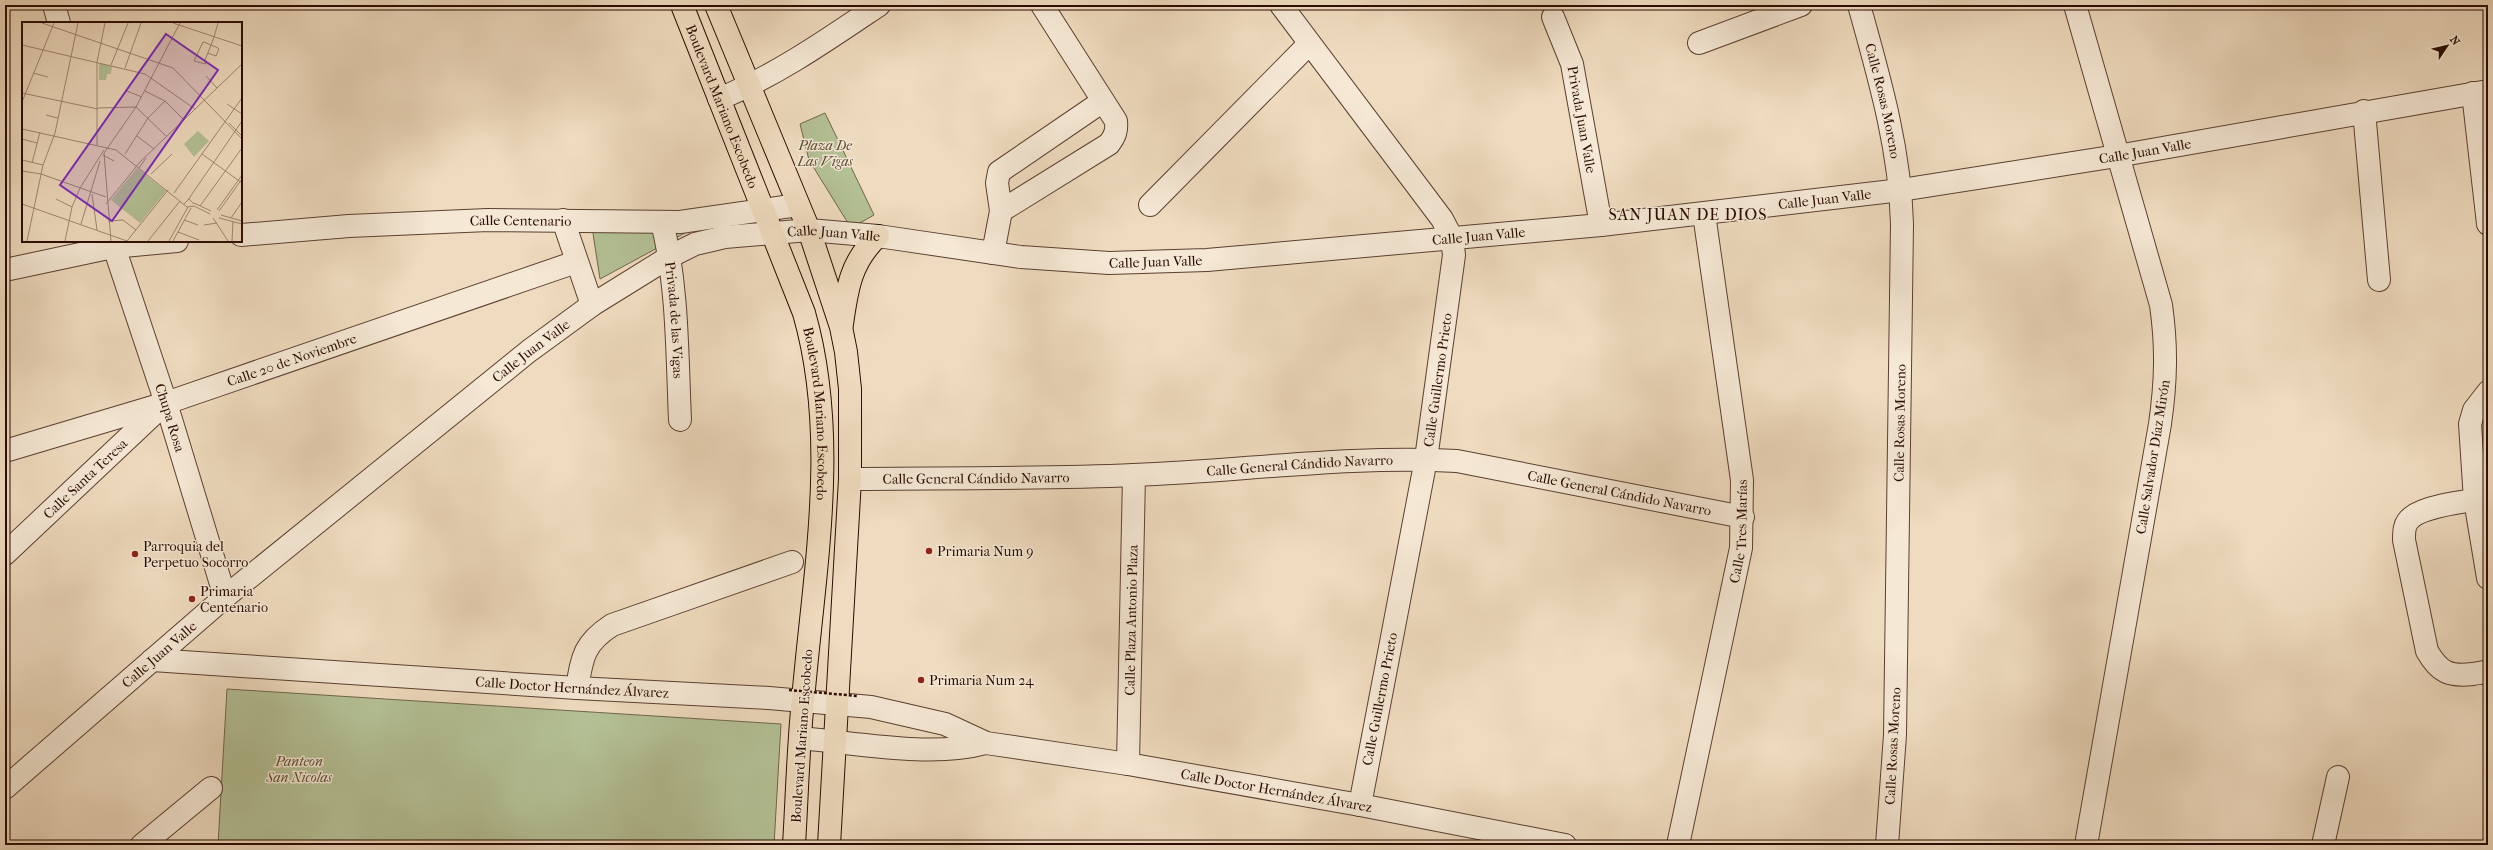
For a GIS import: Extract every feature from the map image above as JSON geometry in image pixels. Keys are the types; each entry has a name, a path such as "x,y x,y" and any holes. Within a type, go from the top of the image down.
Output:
{"main road":[{"name":"Boulevard Mariano Escobedo","path":"682,5 773,232 804,313 814,347 823,420 823,455 816,580 796,695 800,738 794,845"},
{"path":"716,5 809,230 841,327 850,389 848,701 837,741 830,845"},
{"path":"841,327 847,294 855,264 864,249 878,236"}],"street":[{"path":"54,5 59,22"},
{"path":"719,99 749,86 790,64 879,5"},
{"path":"1001,211 1109,144 1115,136 1116,121 1042,5"},
{"path":"1282,5 1309,44 1422,190 1452,238"},
{"path":"1699,43 1800,5"},
{"name":"Calle Rosas Moreno","path":"1859,5 1882,88 1896,149 1901,190 1895,734 1887,845"},
{"name":"Calle Salvador Díaz Mirón","path":"2075,5 2117,156 2161,305 2166,342 2165,386 2086,845"},
{"name":"Privada Juan Valle","path":"1553,16 1572,64 1601,225"},
{"path":"1150,205 1309,44"},
{"path":"2480,92 2488,224"},
{"name":"Calle Juan Valle","path":"5,788 224,596 529,352 592,305 671,256 702,242 725,237 809,230 878,236 1020,257 1117,262 1207,260 1601,225 1901,190 2117,156 2364,111 2480,92"},
{"path":"993,253 1001,211 997,183 999,172 1103,101"},
{"path":"2364,111 2379,280"},
{"name":"Calle Centenario","path":"242,235 349,226 488,220 694,221 798,205"},
{"name":"Calle Tres Marías","path":"1678,845 1741,548 1743,517 1742,480 1704,214"},
{"path":"563,220 576,262 592,305"},
{"name":"Privada de las Vigas","path":"662,222 671,256 674,284 680,420"},
{"name":"Calle Guillermo Prieto","path":"1360,805 1426,459 1453,274 1452,238"},
{"path":"5,270 113,244 156,242"},
{"name":"Chupa Rosa","path":"113,244 166,403 224,596"},
{"name":"Calle 20 de Noviembre","path":"5,451 166,403 576,262"},
{"path":"2488,392 2474,410 2470,424 2481,499 2488,578"},
{"name":"Calle Santa Teresa","path":"5,554 166,403"},
{"name":"Calle General Cándido Navarro","path":"850,479 1134,475 1382,458 1426,459 1457,461 1743,517"},
{"name":"Calle Plaza Antonio Plaza","path":"1128,764 1134,475"},
{"path":"2481,499 2422,512 2411,518 2404,528 2404,540 2427,651 2435,665 2447,673 2461,675 2488,671"},
{"path":"577,688 582,658 589,644 597,635 612,625 792,562"},
{"name":"Calle Doctor Hernández Álvarez","path":"152,660 577,688 796,695 848,701 925,718 965,731 986,743"},
{"name":"Calle Doctor Hernández Álvarez","path":"800,738 933,750 986,743 1128,764 1360,805 1565,845"},
{"path":"2323,845 2338,777"},
{"path":"142,845 211,788"}],"path":[{"path":"796,695 848,701"}],"green space":[{"name":"Plaza De Las Vigas","path":"825,113 874,215 851,228 809,160 800,124"},
{"path":"592,227 696,227 600,279"},
{"name":"Panteon San Nicolas","path":"227,689 781,724 774,845 218,845"}],"place":[{"name":"Primaria Num 9","path":"929,551"},
{"name":"Parroquia del Perpetuo Socorro","path":"135,554"},
{"name":"Primaria Centenario","path":"192,599"},
{"name":"Primaria Num 24","path":"921,680"}],"district":[{"name":"SAN JUAN DE DIOS","path":"1688,214"}]}
